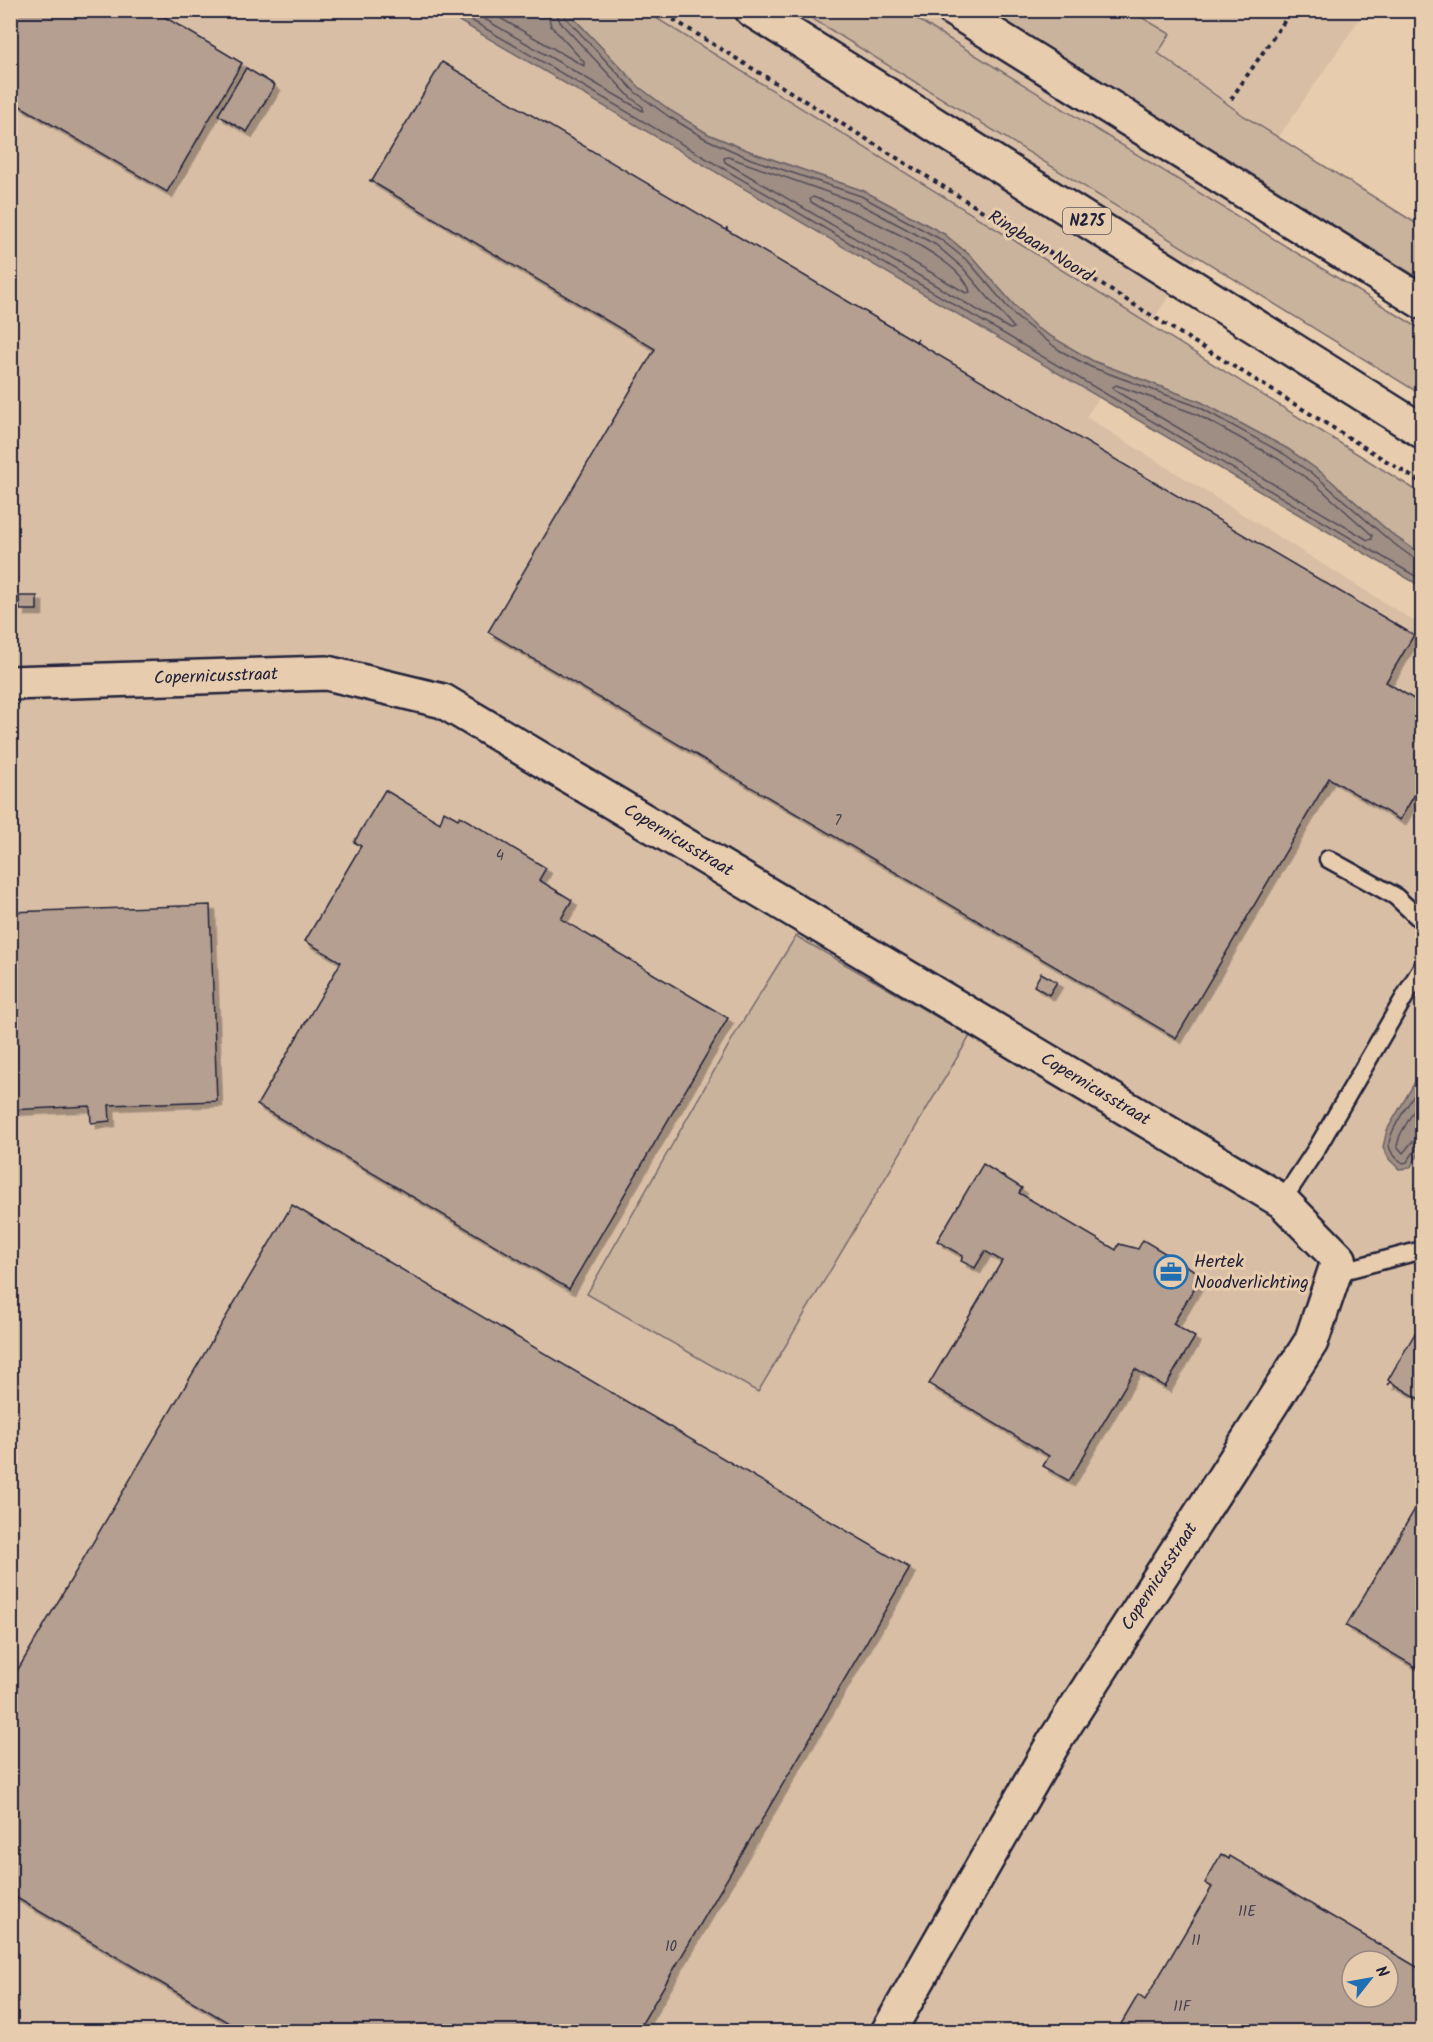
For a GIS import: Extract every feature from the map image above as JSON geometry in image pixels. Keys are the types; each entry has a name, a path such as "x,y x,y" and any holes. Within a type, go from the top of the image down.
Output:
{"street":[{"name":"N275","path":"752,10 1422,430"},
{"path":"954,10 1422,302"},
{"name":"Copernicusstraat","path":"10,683 327,673 443,701 1282,1201 1339,1259 1311,1342 1054,1742 888,2031"}],"lane":[{"path":"1328,859 1395,896 1422,921"},
{"path":"1282,1201 1317,1148 1422,967"},
{"path":"1335,1273 1422,1250"}],"path":[{"name":"Ringbaan Noord","path":"658,10 1422,483"},
{"path":"1231,99 1292,10"}],"shaded area":[{"path":"11,11 1365,11 1086,417 1422,626 1422,2031 11,2032"},
{"path":"567,11 645,11 1422,494 1422,555 1393,535 1322,473 1288,449 1201,402 1093,361 1038,329 973,258 944,234 864,191 754,153 708,134 671,111 639,87"},
{"path":"800,11 904,11 1422,330 1422,395"},
{"path":"990,11 1131,11 1170,34 1158,53 1244,116 1422,227 1422,280"},
{"path":"796,936 970,1036 758,1392 587,1294 738,1029"}],"water":[{"path":"442,11 567,11 639,87 671,111 708,134 754,153 864,191 944,234 973,258 1038,329 1093,361 1201,402 1288,449 1322,473 1393,535 1422,555 1422,587"},
{"path":"1422,1070 1422,1149 1410,1168 1399,1169 1389,1159 1383,1147 1387,1130"}],"building":[{"path":"10,10 153,10 242,63 167,192 10,100"},
{"path":"442,62 726,230 727,227 727,230 915,341 918,339 916,342 1414,635 1386,682 1422,704 1422,782 1400,820 1329,778 1176,1038 488,632 655,349 369,180 372,181"},
{"path":"246,68 275,85 247,132 218,115"},
{"path":"19,596 37,596 37,610 20,610"},
{"path":"385,790 440,823 444,811 458,819 460,816 546,868 539,880 572,900 561,919 728,1018 569,1289 257,1105 341,962 305,941 361,846 354,842"},
{"path":"210,905 217,1101 109,1105 110,1121 91,1123 90,1106 10,1110 10,912"},
{"path":"1041,973 1057,982 1049,995 1034,986"},
{"path":"983,1164 1022,1188 1019,1193 1116,1250 1119,1244 1138,1249 1143,1240 1202,1275 1173,1324 1195,1337 1165,1387 1135,1369 1069,1481 1043,1466 1049,1456 929,1384 1002,1261 985,1251 975,1268 961,1261 963,1256 937,1241"},
{"path":"292,1205 910,1568 637,2032 244,2032 10,1894 10,1683"},
{"path":"1422,1326 1422,1393 1419,1399 1391,1382 1388,1385 1390,1382 1388,1380 1418,1328"},
{"path":"1422,1497 1422,1671 1346,1626"},
{"path":"1221,1854 1229,1859 1230,1856 1387,1949 1340,1949 1340,2009 1400,2009 1400,1957 1422,1970 1422,2032 1127,2032 1129,2028 1121,2024 1138,1995 1145,2000 1212,1887 1205,1883"}],"place":[{"name":"Hertek Noodverlichting","path":"1171,1272"}]}
